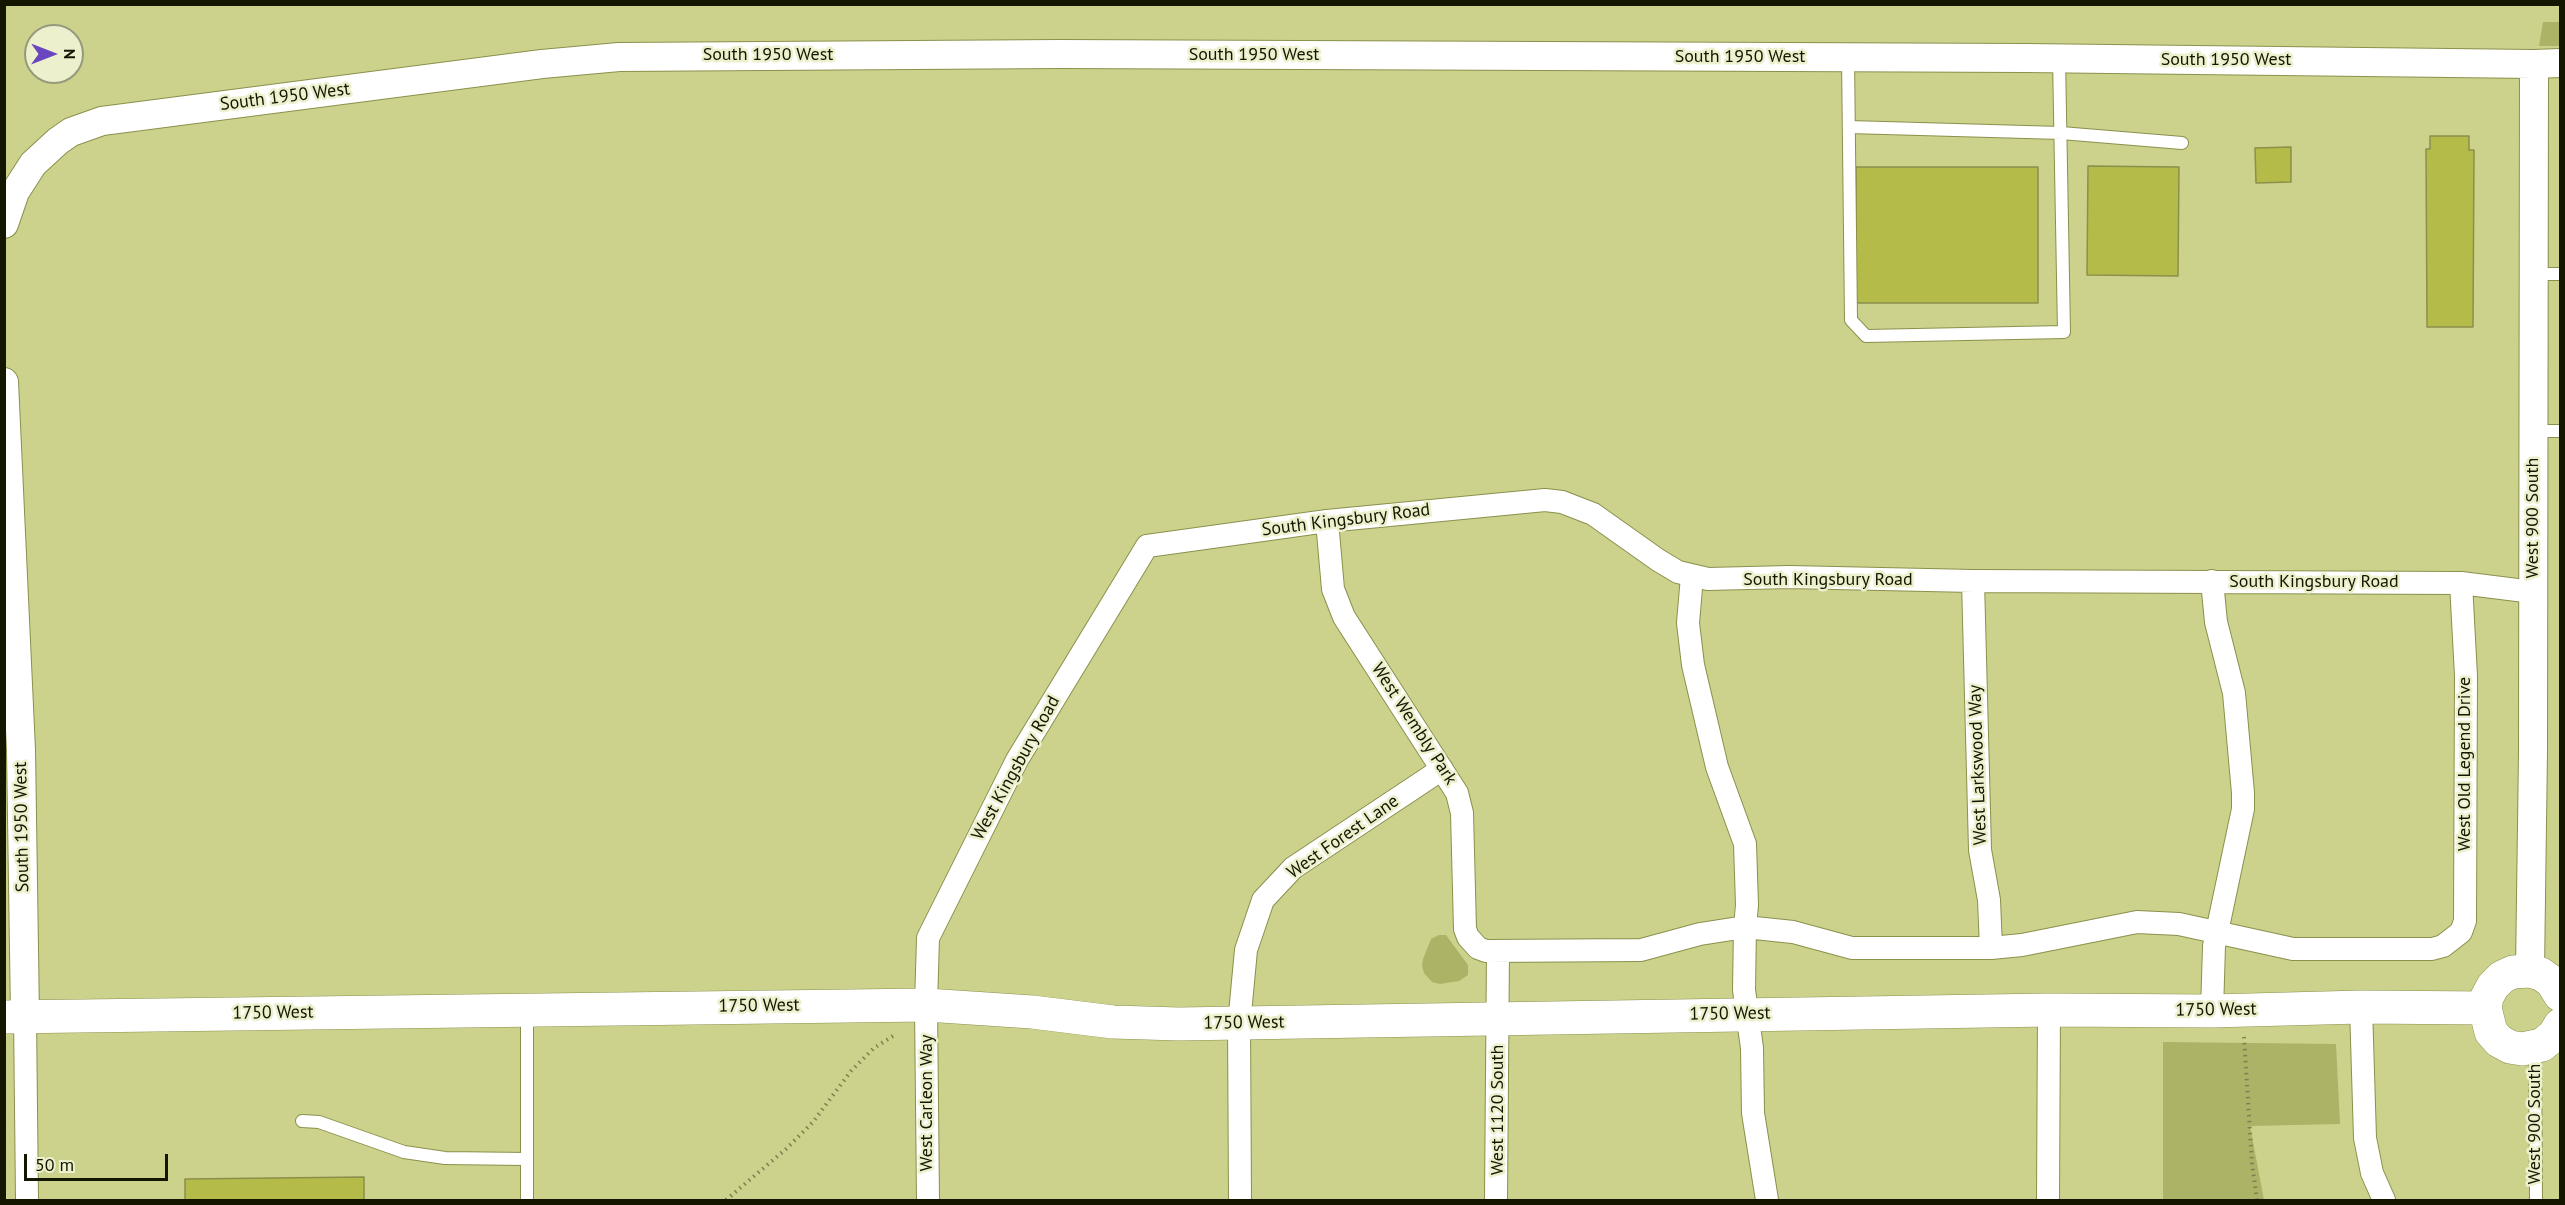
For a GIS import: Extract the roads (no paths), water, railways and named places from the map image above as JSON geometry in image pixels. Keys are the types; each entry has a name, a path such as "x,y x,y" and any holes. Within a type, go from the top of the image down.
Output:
{"main road":[{"path":"2560,995 2552,982 2541,974 2530,971 2513,972 2502,977 2493,986 2487,997 2485,1008 2491,1032 2499,1041 2510,1047 2535,1048 2549,1041 2560,1025"},
{"name":"1750 West","path":"15,1016 527,1008 926,1005 1032,1012 1113,1022 1239,1024 2049,1010 2485,1008"}],"street":[{"name":"South 1950 West","path":"4,224 15,192 33,164 71,132 102,121 581,60 668,56 1048,54 2059,58 2547,63"},
{"name":"West 900 South","path":"2530,971 2533,592 2547,431 2533,274 2547,63"},
{"name":"South 1950 West","path":"4,382 21,750 15,1016 27,1200"},
{"name":"South Kingsbury Road","path":"1147,546 1326,521 1521,501 1562,502 1593,514 1658,560 1692,576 1708,579 1789,577 1972,581 2461,583 2533,592"},
{"name":"West Wembly Park","path":"1326,521 1333,589 1344,617 1457,793 1462,813 1464,918 1468,937 1478,948 1498,951"},
{"name":"West Kingsbury Road","path":"926,1005 928,938 1017,760 1147,546"},
{"path":"1692,576 1688,623 1693,665 1717,767 1745,844 1748,905 1744,927 1744,990 1752,1048 1753,1113 1767,1200"},
{"name":"West Larkswood Way","path":"1972,581 1980,850 1989,900 1992,948"},
{"path":"2212,581 2216,622 2234,693 2243,793 2243,809 2214,946 2212,1011"},
{"name":"West Old Legend Drive","path":"2216,932 2293,949 2432,949 2453,941 2461,932 2465,921 2466,676 2461,583"},
{"name":"West Forest Lane","path":"1240,1200 1239,1024 1246,951 1263,900 1293,868 1442,769"},
{"path":"1498,1019 1498,951 1641,951 1700,934 1744,927 1793,932 1852,948 1992,948 2022,945 2137,922 2179,924 2216,932"},
{"name":"West Carleon Way","path":"926,1005 928,1200"},
{"path":"2361,1007 2365,1138 2372,1173 2384,1200"},
{"path":"2048,1200 2049,1010"},
{"name":"West 1120 South","path":"1496,1200 1498,1019"}],"lane":[{"path":"1848,57 1851,320 1866,336 2064,332 2059,58"},
{"path":"1849,127 2061,133 2182,142"},
{"path":"2533,274 2560,274"},
{"path":"527,1008 528,1200"},
{"name":"West 900 South","path":"2535,1048 2536,1200"},
{"path":"302,1121 319,1122 404,1152 445,1158 527,1160"}]}
